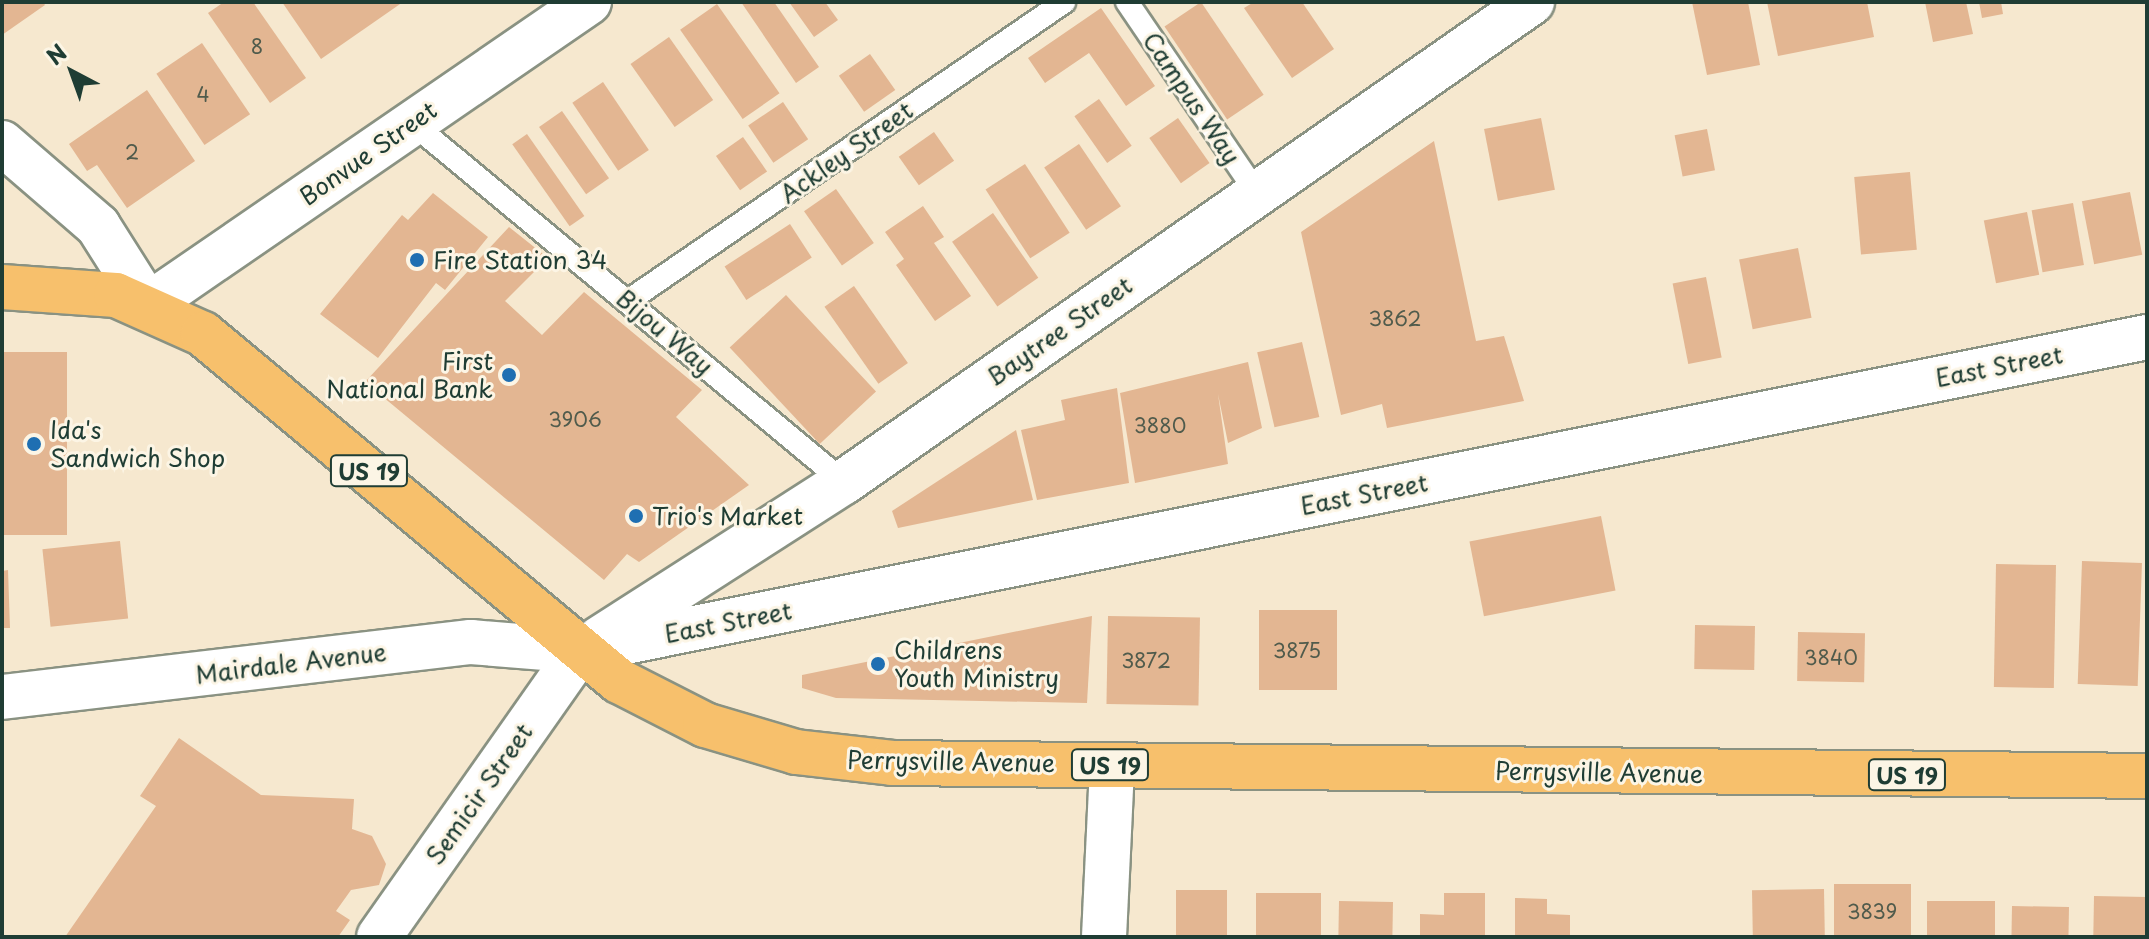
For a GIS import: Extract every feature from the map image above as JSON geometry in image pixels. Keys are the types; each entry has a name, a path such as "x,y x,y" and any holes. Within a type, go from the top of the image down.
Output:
{"main road":[{"name":"Perrysville Avenue","path":"2,287 81,289 148,305 227,351 580,651 664,707 796,752 892,763 2147,776"}],"street":[{"name":"Bonvue Street","path":"148,305 589,2"},
{"name":"Baytree Street","path":"580,651 844,482 1532,2"},
{"path":"2,143 98,226 148,305"},
{"name":"East Street","path":"580,651 2147,337"},
{"name":"Mairdale Avenue","path":"2,697 471,642 580,651"},
{"name":"Semicir Street","path":"379,937 580,651"},
{"path":"1104,937 1112,765"}],"lane":[{"name":"Ackley Street","path":"628,301 1064,2"},
{"name":"Campus Way","path":"1127,2 1257,193"},
{"name":"Bijou Way","path":"412,123 844,482"}],"building":[{"path":"2,2 43,2 45,5 2,35"},
{"path":"224,2 253,2 306,78 270,103 208,13"},
{"path":"282,2 403,2 321,59"},
{"path":"741,2 774,2 819,67 796,83"},
{"path":"789,2 825,2 838,20 814,37"},
{"path":"1201,2 1264,95 1227,119 1165,27"},
{"path":"1254,2 1302,2 1334,49 1292,78 1244,8"},
{"path":"1692,2 1748,2 1760,65 1707,75"},
{"path":"1767,2 1867,2 1874,37 1778,56"},
{"path":"1925,2 1966,2 1973,34 1933,42"},
{"path":"1979,2 2001,2 2003,14 1982,18"},
{"path":"717,4 780,93 743,119 680,30"},
{"path":"1101,8 1155,86 1126,106 1089,53 1045,83 1028,58"},
{"path":"669,37 713,100 675,127 630,64"},
{"path":"202,43 250,114 204,145 156,74"},
{"path":"870,54 895,90 864,112 839,76"},
{"path":"603,82 649,150 618,171 572,103"},
{"path":"147,90 195,161 127,208 97,165 87,171 69,144"},
{"path":"1099,99 1132,146 1107,163 1074,116"},
{"path":"783,102 808,139 773,163 748,125"},
{"path":"562,111 609,178 586,194 539,127"},
{"path":"1178,118 1210,163 1181,183 1149,138"},
{"path":"1541,118 1555,190 1498,201 1484,129"},
{"path":"1707,129 1715,170 1683,177 1675,135"},
{"path":"934,132 954,161 919,185 899,157"},
{"path":"527,134 584,216 570,226 512,144"},
{"path":"743,137 767,171 740,190 716,156"},
{"path":"1434,141 1476,341 1504,336 1524,401 1387,428 1382,404 1341,415 1301,232"},
{"path":"1079,144 1121,206 1086,230 1044,167"},
{"path":"1025,164 1070,233 1030,258 986,190"},
{"path":"1910,172 1917,250 1861,255 1854,177"},
{"path":"836,189 874,243 842,265 804,211"},
{"path":"2130,192 2142,255 2094,264 2082,201"},
{"name":"Fire Station 34","path":"433,193 488,237 445,290 436,283 378,358 320,314 402,215 408,220"},
{"path":"2073,203 2084,265 2043,272 2032,210"},
{"path":"923,206 944,237 934,243 971,296 935,321 896,265 904,259 885,232"},
{"path":"2027,212 2039,275 1996,283 1984,220"},
{"path":"993,213 1038,278 997,306 952,242"},
{"path":"790,224 812,258 746,300 725,266"},
{"path":"509,227 548,258 505,301 542,335 584,292 702,390 676,417 749,485 639,562 627,554 604,580 365,382"},
{"path":"1798,248 1812,318 1753,329 1739,259"},
{"path":"1706,277 1722,357 1688,364 1673,283"},
{"path":"854,286 908,363 878,384 825,307"},
{"path":"786,295 876,392 820,444 730,348"},
{"path":"1302,342 1319,417 1275,427 1257,352"},
{"name":"Ida's Sandwich Shop","path":"2,352 67,352 67,535 2,535"},
{"path":"1248,362 1262,428 1228,443 1218,394 1228,464 1135,483 1120,393"},
{"path":"1117,388 1129,483 1037,500 1021,430 1065,420 1061,400"},
{"path":"1016,430 1033,500 898,528 892,511"},
{"path":"1601,516 1616,591 1484,616 1469,542"},
{"path":"120,541 128,619 51,627 42,549"},
{"path":"2082,561 2142,563 2138,686 2078,684"},
{"path":"1996,564 2056,565 2054,688 1994,687"},
{"path":"8,570 10,628 2,628 2,571"},
{"path":"1259,610 1337,610 1337,690 1259,690"},
{"path":"1092,616 1087,703 836,698 802,688 802,675"},
{"path":"1108,616 1200,618 1198,706 1106,704"},
{"path":"1695,625 1755,626 1754,670 1694,669"},
{"path":"1798,632 1865,633 1864,682 1797,681"},
{"path":"179,738 261,795 354,799 352,829 372,836 386,864 379,885 351,890 336,911 350,920 338,937 65,937 156,806 140,796"},
{"path":"1834,884 1911,884 1911,937 1834,937"},
{"path":"1824,889 1825,937 1753,937 1752,890"},
{"path":"1176,890 1227,890 1227,937 1176,937"},
{"path":"1256,893 1321,893 1321,937 1256,937"},
{"path":"1444,893 1485,893 1485,937 1420,937 1420,914 1444,915"},
{"path":"2094,896 2147,897 2146,937 2093,937"},
{"path":"1515,898 1547,899 1547,914 1570,915 1570,937 1515,937"},
{"path":"1339,901 1393,902 1392,937 1338,937"},
{"path":"1927,901 1995,901 1995,937 1927,937"},
{"path":"2012,906 2069,907 2068,937 2011,937"}],"place":[{"name":"Fire Station 34","path":"417,260"},
{"name":"First National Bank","path":"509,375"},
{"name":"Ida's Sandwich Shop","path":"34,444"},
{"name":"Trio's Market","path":"636,516"},
{"name":"Childrens Youth Ministry","path":"878,664"}]}
